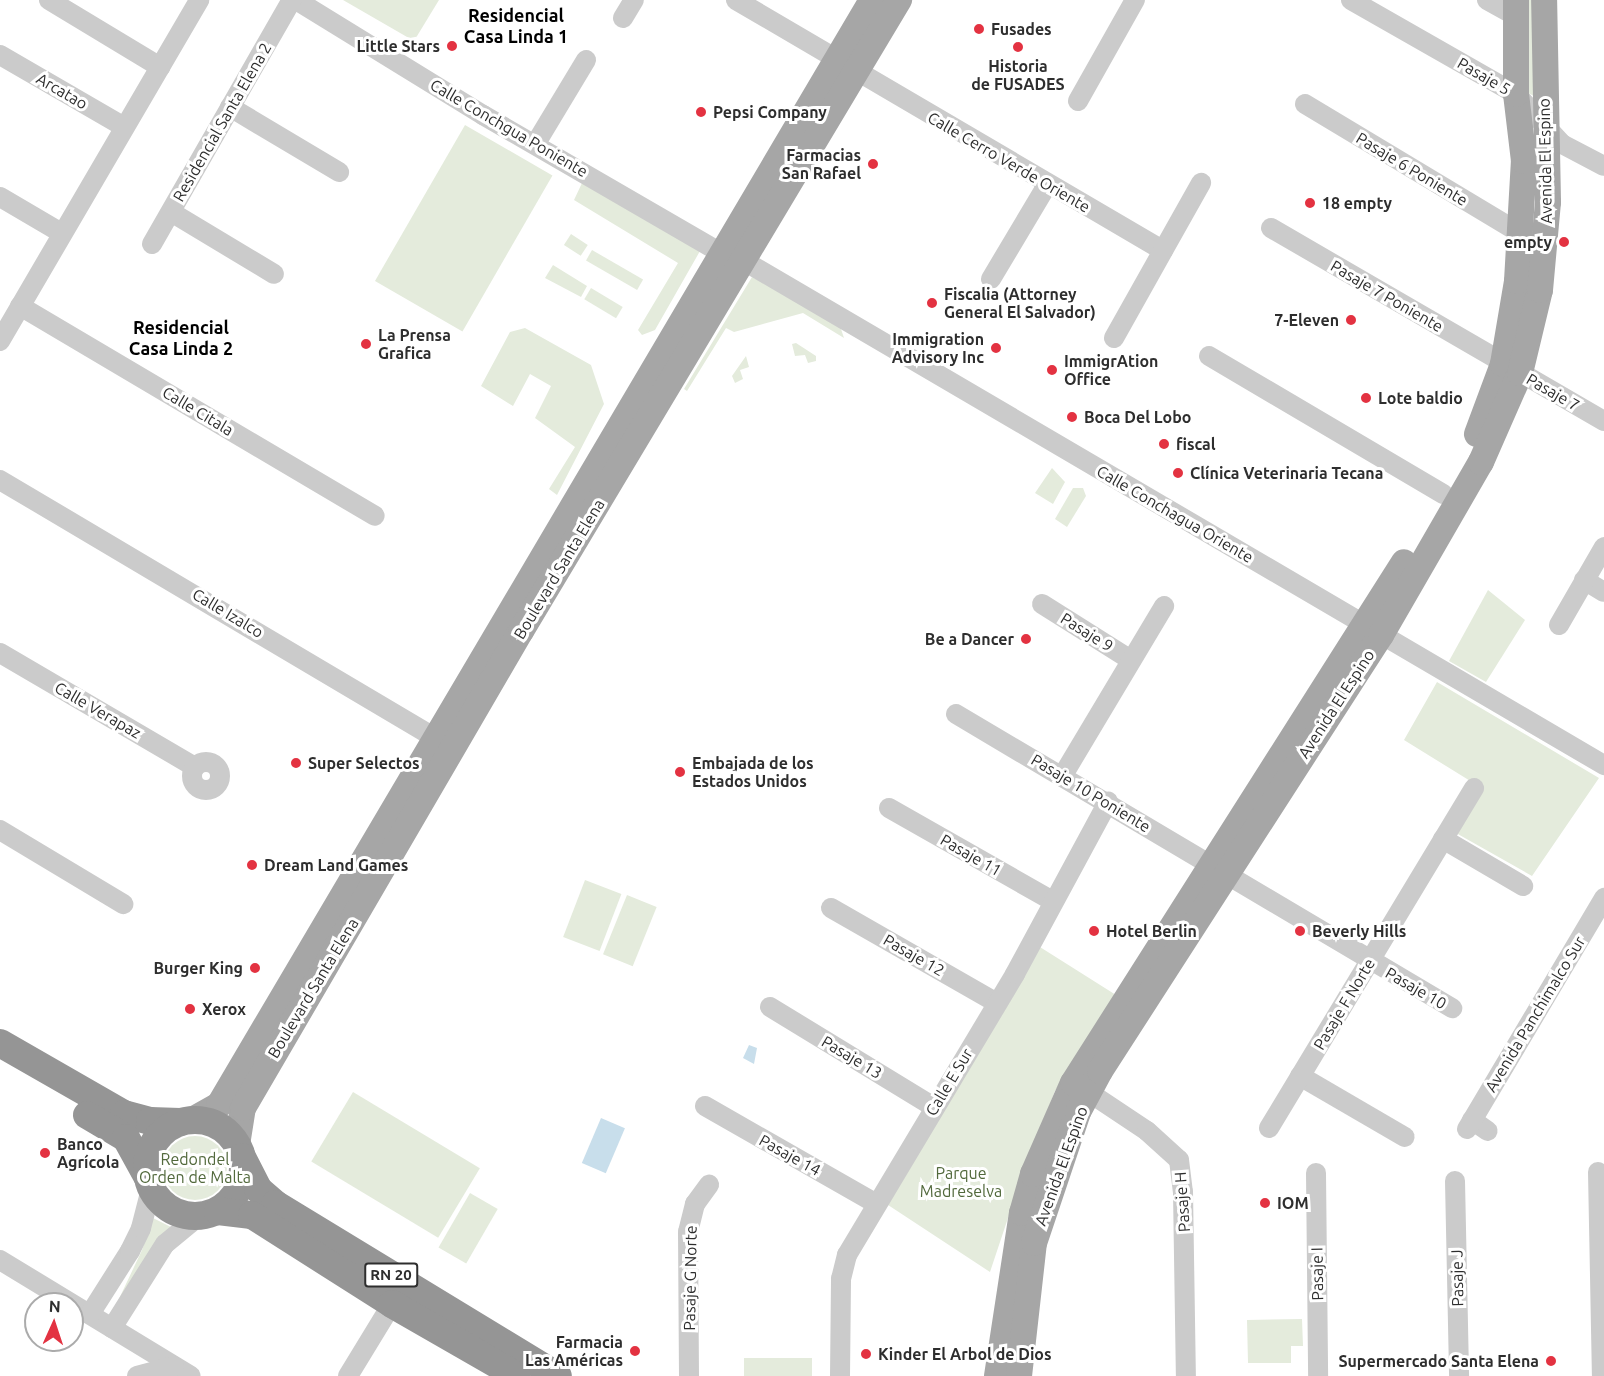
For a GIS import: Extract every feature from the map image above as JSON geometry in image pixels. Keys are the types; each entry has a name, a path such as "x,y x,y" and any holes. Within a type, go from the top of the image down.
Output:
{"highway":[{"name":"RN 20","path":"0,1043 124,1114 150,1121 186,1121 218,1126 240,1151 250,1178 274,1204 558,1376"},
{"name":"RN 20","path":"0,1063 126,1138 149,1182 168,1208 208,1214 252,1215 392,1304 517,1376"},
{"path":"149,1182 153,1143 186,1121"},
{"path":"208,1214 238,1191 240,1151"}],"main road":[{"name":"Boulevard Santa Elena","path":"240,1151 243,1107 446,744 735,258 845,66 872,0"},
{"name":"Boulevard Santa Elena","path":"186,1121 219,1105 696,340 743,241 771,191 774,168 845,66 899,0"},
{"name":"Avenida El Espino","path":"997,1376 1022,1213 1033,1174 1081,1087 1218,869 1481,462 1540,290 1548,202 1544,0"},
{"name":"Avenida El Espino","path":"1373,631 1443,494 1512,368 1524,161 1516,94 1516,8"},
{"name":"Avenida El Espino","path":"1019,1376 1034,1243 1081,1087"}],"street":[{"path":"49,0 160,67"},
{"path":"1,336 60,232 200,0"},
{"name":"Residencial Santa Elena 2","path":"152,244 294,0"},
{"name":"Calle Conchgua Poniente","path":"294,0 735,258"},
{"path":"623,18 634,0"},
{"path":"1078,101 1135,0"},
{"name":"Pasaje 5","path":"1351,0 1516,94 1562,144 1604,166"},
{"path":"1487,0 1516,8"},
{"name":"Calle Cerro Verde Oriente","path":"742,2 845,66 1163,251"},
{"name":"Arcatao","path":"0,55 124,127"},
{"path":"536,143 586,60"},
{"name":"Pasaje 6 Poniente","path":"1305,104 1520,233"},
{"path":"230,107 339,172"},
{"path":"1114,338 1201,183"},
{"path":"991,279 1047,185"},
{"path":"0,197 60,232"},
{"path":"171,212 274,274"},
{"name":"Pasaje 7 Poniente","path":"1270,228 1512,368"},
{"name":"Calle Conchagua Oriente","path":"735,258 1604,765"},
{"name":"Calle Citala","path":"20,306 375,516"},
{"path":"1209,356 1443,494"},
{"name":"Pasaje 7","path":"1512,368 1604,421"},
{"name":"Calle Izalco","path":"0,480 446,744"},
{"path":"1558,625 1604,547"},
{"path":"1584,580 1604,592"},
{"name":"Pasaje 9","path":"1042,604 1131,660"},
{"path":"1063,775 1164,606"},
{"name":"Calle Verapaz","path":"0,653 195,767"},
{"name":"Pasaje 10 Poniente","path":"956,714 1063,775 1218,869"},
{"name":"Pasaje F Norte","path":"1269,1128 1474,788"},
{"name":"Calle E Sur","path":"840,1376 841,1279 847,1255 875,1203 997,1003 1108,802"},
{"name":"Pasaje 11","path":"889,808 1053,901"},
{"path":"0,830 123,904"},
{"path":"1443,839 1523,886"},
{"name":"Pasaje 10","path":"1218,869 1446,1008"},
{"name":"Avenida Panchimalco Sur","path":"1475,1127 1604,898"},
{"name":"Pasaje 12","path":"831,908 997,1003"},
{"name":"Pasaje 13","path":"770,1007 934,1107"},
{"path":"1300,1076 1405,1137"},
{"name":"Pasaje H","path":"1081,1087 1148,1131 1179,1160 1183,1192 1186,1376"},
{"name":"Pasaje 14","path":"705,1107 875,1203"},
{"path":"1598,1172 1602,1376"},
{"name":"Pasaje I","path":"1316,1173 1318,1376"},
{"name":"Pasaje J","path":"1455,1181 1459,1376"},
{"path":"90,1314 130,1251 141,1228 149,1182"},
{"name":"Pasaje G Norte","path":"689,1376 688,1232 695,1204 709,1185"},
{"path":"112,1328 165,1244 208,1214"},
{"path":"2,1263 182,1371"},
{"path":"348,1376 392,1304"},
{"path":"136,1376 182,1371"}],"green space":[{"path":"343,0 439,0 414,41"},
{"path":"1523,0 1537,0 1534,96 1526,92"},
{"path":"465,125 552,176 462,331 375,281"},
{"path":"582,183 700,251 655,330 642,335 638,330 678,263 574,200"},
{"path":"571,234 588,245 581,256 564,245"},
{"path":"592,250 643,280 637,290 586,260"},
{"path":"553,265 587,286 581,297 545,278"},
{"path":"752,277 839,323 844,338 803,313 734,332 726,328 687,391 684,389"},
{"path":"591,288 623,307 616,318 584,299"},
{"path":"525,328 591,365 604,404 557,495 549,489 575,447 535,418 551,386 530,374 513,406 481,386 510,332"},
{"path":"796,343 816,356 816,361 808,363 805,355 795,356 792,344"},
{"path":"746,356 749,367 740,370 743,379 735,383 732,376"},
{"path":"1052,468 1065,482 1053,504 1035,493"},
{"path":"1073,488 1083,488 1086,496 1067,527 1055,519"},
{"path":"1488,590 1525,620 1486,682 1449,661"},
{"path":"1437,682 1599,778 1532,876 1456,833 1480,787 1404,740"},
{"path":"585,880 621,894 600,951 563,937"},
{"path":"627,895 657,907 633,966 603,954"},
{"name":"Parque Madreselva","path":"1032,942 1116,995 1055,1091 1026,1164 990,1272 885,1203"},
{"path":"353,1092 480,1168 438,1238 311,1161"},
{"name":"Redondel Orden de Malta","path":"189,1136 201,1136 218,1145 225,1156 227,1168 225,1180 218,1191 201,1200 189,1200 177,1195 168,1186 163,1174 163,1162 168,1150 177,1141"},
{"path":"470,1193 498,1209 466,1264 438,1248"},
{"path":"153,1218 173,1228 118,1301 142,1250"},
{"path":"1302,1319 1303,1346 1291,1346 1291,1363 1248,1363 1247,1320"},
{"path":"744,1358 812,1358 812,1376 744,1376"}],"water":[{"path":"749,1045 757,1048 754,1064 743,1058"},
{"path":"601,1118 625,1128 606,1173 582,1163"}],"place":[{"name":"Fusades","path":"979,29"},
{"name":"Little Stars","path":"452,46"},
{"name":"Historia de FUSADES","path":"1018,47"},
{"name":"Pepsi Company","path":"701,112"},
{"name":"Farmacias San Rafael","path":"873,164"},
{"name":"18 empty","path":"1310,203"},
{"name":"empty","path":"1564,242"},
{"name":"Fiscalia (Attorney General El Salvador)","path":"932,303"},
{"name":"7-Eleven","path":"1351,320"},
{"name":"La Prensa Grafica","path":"366,344"},
{"name":"Immigration Advisory Inc","path":"996,348"},
{"name":"ImmigrAtion Office","path":"1052,370"},
{"name":"Lote baldio","path":"1366,398"},
{"name":"Boca Del Lobo","path":"1072,417"},
{"name":"fiscal","path":"1164,444"},
{"name":"Clínica Veterinaria Tecana","path":"1178,473"},
{"name":"Be a Dancer","path":"1026,639"},
{"name":"Super Selectos","path":"296,763"},
{"name":"Embajada de los Estados Unidos","path":"680,772"},
{"name":"Dream Land Games","path":"252,865"},
{"name":"Hotel Berlin","path":"1094,931"},
{"name":"Beverly Hills","path":"1300,931"},
{"name":"Burger King","path":"255,968"},
{"name":"Xerox","path":"190,1009"},
{"name":"Banco Agrícola","path":"45,1153"},
{"name":"IOM","path":"1265,1203"},
{"name":"Farmacia Las Américas","path":"635,1351"},
{"name":"Kinder El Arbol de Dios","path":"866,1354"},
{"name":"Supermercado Santa Elena","path":"1551,1361"}],"district":[{"name":"Residencial Casa Linda 1","path":"516,26"},
{"name":"Residencial Casa Linda 2","path":"181,338"}]}
